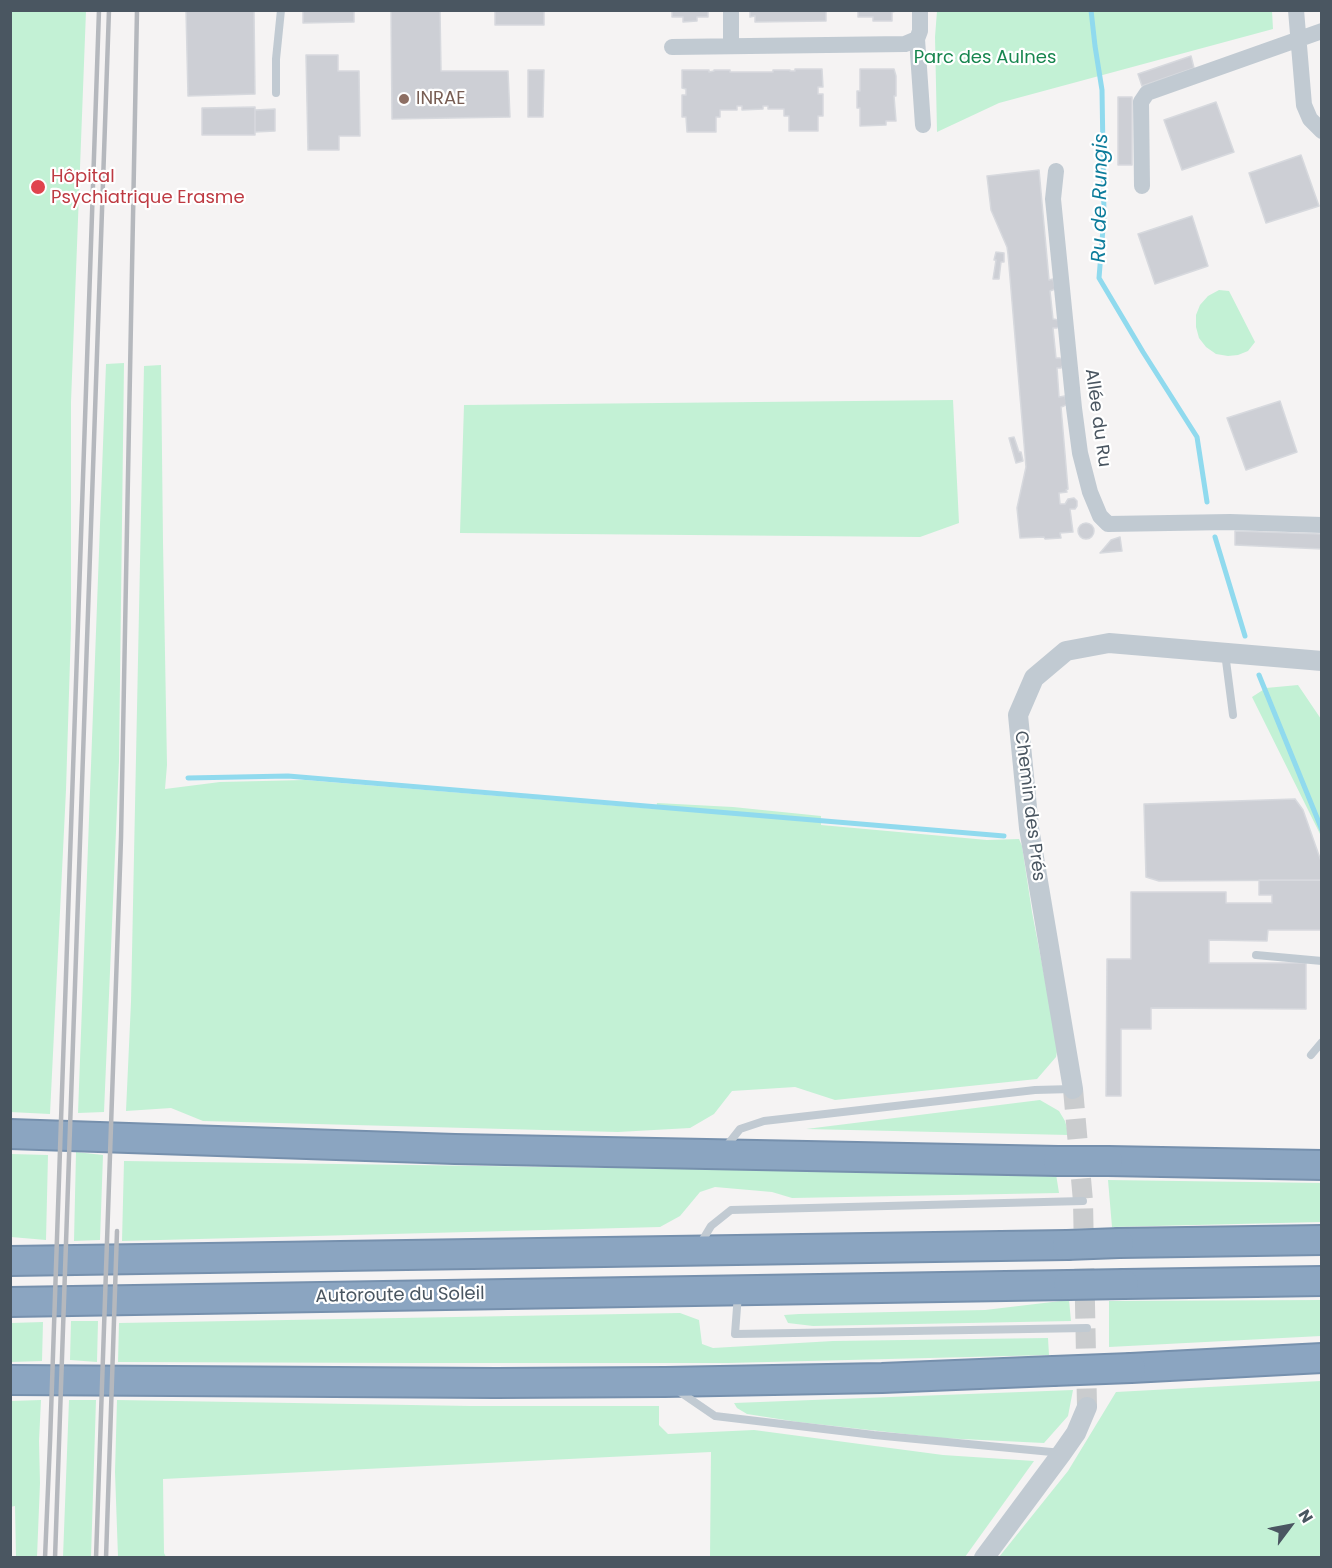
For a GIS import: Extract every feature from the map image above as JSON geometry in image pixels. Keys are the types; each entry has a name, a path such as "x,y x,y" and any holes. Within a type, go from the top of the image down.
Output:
{"highway":[{"path":"10,1134 455,1149 1322,1166"},
{"path":"10,1262 1322,1240"},
{"name":"Autoroute du Soleil","path":"10,1302 1322,1281"},
{"path":"10,1380 665,1382 882,1378 1322,1358"}],"street":[{"path":"731,10 731,46"},
{"path":"920,10 920,31 917,39 922,125"},
{"path":"1296,10 1304,105 1310,119 1322,131"},
{"path":"1142,186 1141,102 1147,93 1322,31"},
{"path":"672,47 905,44 917,39"},
{"name":"Allée du Ru","path":"1056,171 1053,199 1080,453 1090,492 1100,516 1108,524 1230,522 1322,525"},
{"name":"Chemin des Prés","path":"1073,1089 1029,828 1018,715 1034,678 1066,651 1108,643 1322,661"},
{"path":"984,1557 1076,1433 1087,1407"}],"lane":[{"path":"276,93 276,59 281,10"},
{"path":"1225,653 1233,715"},
{"path":"1256,955 1322,961"},
{"path":"1311,1055 1322,1042"},
{"path":"721,1154 740,1129 764,1121 1035,1090 1073,1089"},
{"path":"697,1251 711,1226 730,1210 1083,1201"},
{"path":"738,1290 735,1334 1087,1328"},
{"path":"665,1382 715,1416 874,1435 1062,1453"}],"green space":[{"path":"10,11 86,11 71,402 71,628 66,790 50,1114 10,1112"},
{"name":"Parc des Aulnes","path":"937,11 1272,11 1273,29 999,103 937,132 935,37"},
{"path":"1219,290 1229,291 1255,342 1248,351 1238,355 1216,354 1199,338 1196,315 1200,305 1208,296"},
{"path":"124,363 119,761 104,1112 78,1113 106,364"},
{"path":"161,365 167,765 165,789 220,782 305,780 656,809 657,803 733,807 821,816 821,825 987,840 1019,839 1058,1047 1056,1057 1037,1079 835,1100 795,1087 732,1091 714,1114 690,1128 618,1132 203,1121 171,1108 126,1111 131,1002 144,366"},
{"path":"953,400 959,523 920,537 460,533 464,405"},
{"path":"1298,685 1321,719 1321,836 1252,697 1266,688"},
{"path":"1040,1100 1059,1111 1069,1135 806,1129"},
{"path":"76,1152 103,1155 100,1240 74,1241"},
{"path":"11,1154 48,1155 46,1240 11,1237"},
{"path":"124,1161 1056,1174 1059,1193 792,1198 772,1192 715,1187 700,1192 680,1216 660,1227 122,1241"},
{"path":"1108,1180 1321,1183 1321,1222 1112,1227"},
{"path":"1069,1300 1071,1321 813,1326 788,1323 784,1315 985,1310"},
{"path":"1321,1300 1321,1336 1109,1347 1109,1301"},
{"path":"680,1313 699,1320 702,1344 713,1348 833,1341 1048,1338 1049,1355 728,1363 118,1362 119,1323"},
{"path":"71,1321 98,1321 97,1362 70,1360"},
{"path":"43,1322 42,1361 11,1362 11,1323"},
{"path":"1321,1381 1321,1557 999,1557 1068,1471 1116,1392"},
{"path":"1073,1390 1068,1416 1044,1443 941,1438 798,1422 747,1414 737,1408 734,1403"},
{"path":"41,1400 37,1557 16,1557 15,1506 10,1507 11,1401"},
{"path":"69,1400 96,1400 91,1557 63,1557"},
{"path":"117,1400 470,1406 659,1406 659,1425 668,1434 754,1430 943,1455 1034,1461 965,1557 710,1557 711,1452 163,1479 164,1553 166,1557 118,1557 115,1472"}],"building":[{"path":"186,10 254,10 255,94 188,96"},
{"path":"303,10 354,10 354,22 303,23"},
{"path":"391,10 440,10 441,71 508,71 510,117 392,119"},
{"path":"495,10 544,10 544,25 495,25"},
{"path":"672,10 708,10 708,17 697,17 697,21 683,22 683,17 672,17"},
{"path":"750,10 826,10 826,21 755,22 755,16 750,17"},
{"path":"858,10 896,11 892,12 892,21 873,21 873,17 858,17"},
{"path":"306,55 338,55 338,71 359,71 360,136 339,136 339,150 308,150"},
{"path":"1191,56 1194,68 1142,86 1138,74"},
{"path":"795,69 822,69 823,87 818,87 818,94 823,94 823,116 818,116 818,131 789,131 789,116 784,116 784,109 768,109 768,106 763,106 763,109 742,110 742,106 737,106 737,110 720,110 720,117 716,117 716,132 687,132 686,117 682,117 682,95 686,95 686,89 682,88 682,70 773,72 773,70 795,71"},
{"path":"860,69 894,69 896,121 886,121 886,125 860,126 857,91 860,91"},
{"path":"528,70 544,70 543,117 528,117"},
{"path":"1118,97 1132,97 1132,165 1118,165"},
{"path":"1216,102 1234,152 1182,170 1164,120"},
{"path":"255,107 255,135 202,135 202,108"},
{"path":"275,109 275,131 255,132 255,110"},
{"path":"1301,155 1319,206 1266,223 1249,173"},
{"path":"1039,170 1049,280 1053,279 1055,289 1050,291 1053,319 1059,320 1060,326 1053,328 1056,358 1063,360 1064,364 1061,368 1057,368 1059,397 1065,396 1067,404 1061,407 1068,489 1067,492 1059,493 1060,504 1065,504 1068,499 1074,498 1077,501 1075,509 1070,509 1073,532 1060,533 1061,538 1045,539 1044,537 1020,538 1017,508 1026,467 1008,254 991,210 987,176"},
{"path":"1192,216 1208,266 1155,284 1138,234"},
{"path":"996,252 1004,253 1004,262 1001,262 999,279 993,279 996,260 994,260"},
{"path":"1280,401 1297,452 1246,470 1227,418"},
{"path":"1014,437 1023,461 1016,463 1009,438"},
{"path":"1086,523 1094,531 1086,539 1078,531"},
{"path":"1235,531 1322,534 1322,549 1235,545"},
{"path":"1120,537 1122,551 1100,553 1111,540"},
{"path":"1295,799 1303,810 1322,864 1322,880 1159,881 1146,877 1144,804"},
{"path":"1259,880 1322,880 1322,930 1268,930 1267,941 1209,940 1209,963 1306,963 1306,1009 1151,1008 1151,1029 1121,1029 1121,1096 1106,1096 1107,959 1131,959 1131,892 1226,892 1226,903 1272,903 1272,895 1259,895"}],"waterway":[{"name":"Ru de Rungis","path":"1091,10 1102,90 1104,216 1099,278 1197,437 1207,502"},
{"name":"Ru de Rungis","path":"1215,537 1245,636"},
{"name":"Ru de Rungis","path":"1259,675 1322,830"},
{"path":"188,778 288,776 1004,836"}],"tunnel":[{"path":"1073,1089 1083,1201 1087,1407"}],"railway":[{"path":"45,1558 99,10"},
{"path":"55,1558 109,10"},
{"path":"96,1558 121,838 137,10"},
{"path":"106,1558 117,1231"}],"place":[{"name":"INRAE","path":"404,99"},
{"name":"Hôpital Psychiatrique Erasme","path":"38,187"}]}
